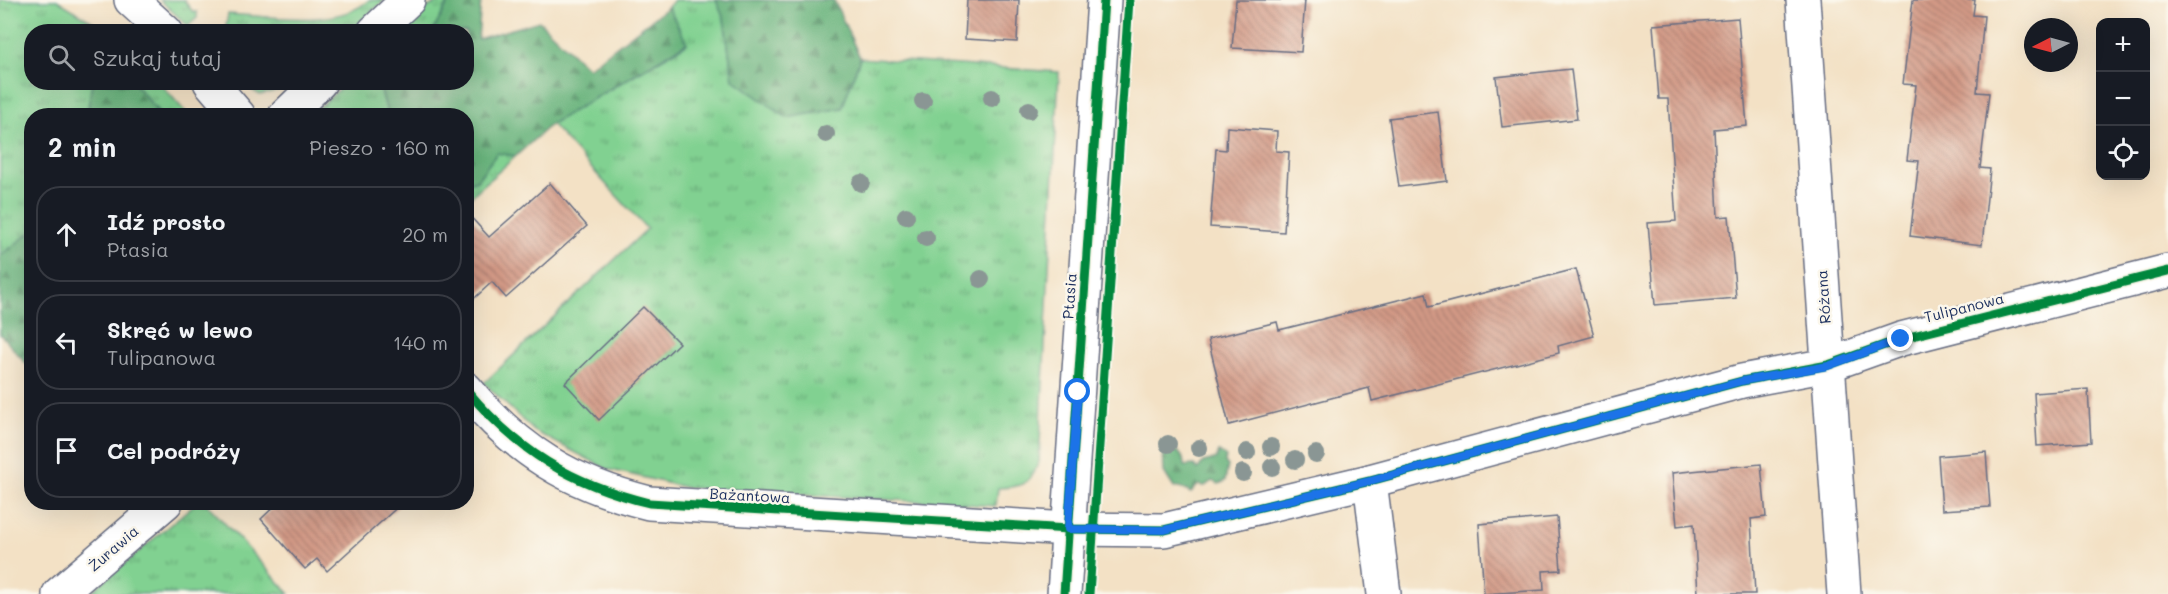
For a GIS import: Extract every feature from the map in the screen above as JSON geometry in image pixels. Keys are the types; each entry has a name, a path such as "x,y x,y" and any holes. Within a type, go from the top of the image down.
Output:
{"street":[{"path":"131,0 157,24"},
{"path":"382,24 408,0"},
{"name":"Ptasia","path":"1064,594 1104,0"},
{"name":"Różana","path":"1803,0 1844,594"},
{"path":"217,90 232,108"},
{"path":"293,108 312,90"},
{"name":"Tulipanowa","path":"1068,529 1164,530 1370,481 1742,381 1828,366 1901,339 2168,271"},
{"name":"Bażantowa","path":"474,398 513,439 538,458 591,485 639,500 680,506 1068,529"},
{"path":"1370,481 1384,594"},
{"name":"Żurawia","path":"59,594 157,510"}],"green space":[{"path":"0,0 57,0 96,24 24,24 24,90 91,90 88,108 24,108 24,237 0,256"},
{"path":"160,0 184,0 193,12 197,12 197,18 190,24 186,24"},
{"path":"369,0 385,0 358,24 226,24 228,14 302,19 339,15"},
{"path":"444,0 450,0 437,24 410,24 428,7"},
{"path":"450,0 481,0 478,39 539,21 588,68 668,7 687,43 551,124 516,156 497,153 474,181 474,108 386,108 381,91 474,90 474,24 437,24"},
{"path":"674,0 716,0 724,19 733,79 842,108 860,58 1059,72 1039,462 1032,476 1024,483 1014,487 998,488 996,506 688,488 607,469 534,431 484,383 647,229 551,124 687,44 668,7"},
{"path":"716,0 834,0 860,58 842,108 787,118 733,79 724,19"},
{"path":"91,90 140,90 155,108 88,108"},
{"path":"140,90 166,90 182,108 155,108"},
{"path":"252,90 280,90 260,95"},
{"path":"338,90 382,90 386,108 319,108"},
{"path":"497,153 516,156 474,194 474,181"},
{"path":"24,237 24,361 0,334 0,256"},
{"path":"1171,449 1181,454 1184,466 1194,465 1198,469 1203,462 1216,459 1219,452 1226,457 1225,462 1228,466 1225,481 1219,484 1212,481 1205,486 1198,485 1191,493 1180,487 1174,488 1164,472 1163,454"},
{"path":"188,510 212,510 290,594 89,594"}],"building":[{"path":"967,0 1019,0 1017,42 965,39"},
{"path":"1236,0 1305,0 1301,52 1232,48"},
{"path":"1913,0 1975,0 1973,15 1984,16 1977,92 1989,93 1980,168 1990,169 1982,245 1910,236 1919,161 1907,160 1916,85 1903,84"},
{"path":"1738,18 1747,126 1714,129 1718,217 1729,216 1736,298 1655,305 1648,223 1676,221 1668,99 1659,99 1653,25"},
{"path":"1571,69 1577,119 1502,127 1496,77"},
{"path":"1438,112 1447,181 1399,187 1389,118"},
{"path":"1227,127 1277,131 1276,151 1289,152 1284,232 1210,227 1216,149 1226,150"},
{"path":"550,183 587,226 506,298 492,282 474,299 474,221 489,237"},
{"path":"1576,269 1594,336 1558,346 1559,353 1372,401 1369,388 1229,425 1208,339 1277,322 1279,330 1426,293 1429,307"},
{"path":"643,307 679,343 599,420 565,383"},
{"path":"2088,389 2091,442 2037,446 2034,393"},
{"path":"1986,452 1990,507 1942,510 1938,456"},
{"path":"1761,464 1766,517 1751,519 1755,594 1698,594 1694,524 1677,526 1672,473"},
{"path":"271,510 394,510 327,571 317,559 305,569 261,519"},
{"path":"1557,517 1561,570 1543,571 1544,590 1484,594 1479,524"}],"cycle path":[{"path":"1064,594 1104,0"},
{"path":"1089,594 1129,0"},
{"path":"474,398 505,430 547,462 595,486 649,503 1068,529 1164,530 1370,481 1742,381 1828,365 1901,339 2168,271"}],"route":[{"path":"1078,392 1068,529 1164,530 1370,481 1742,381 1828,366 1901,339"}]}
